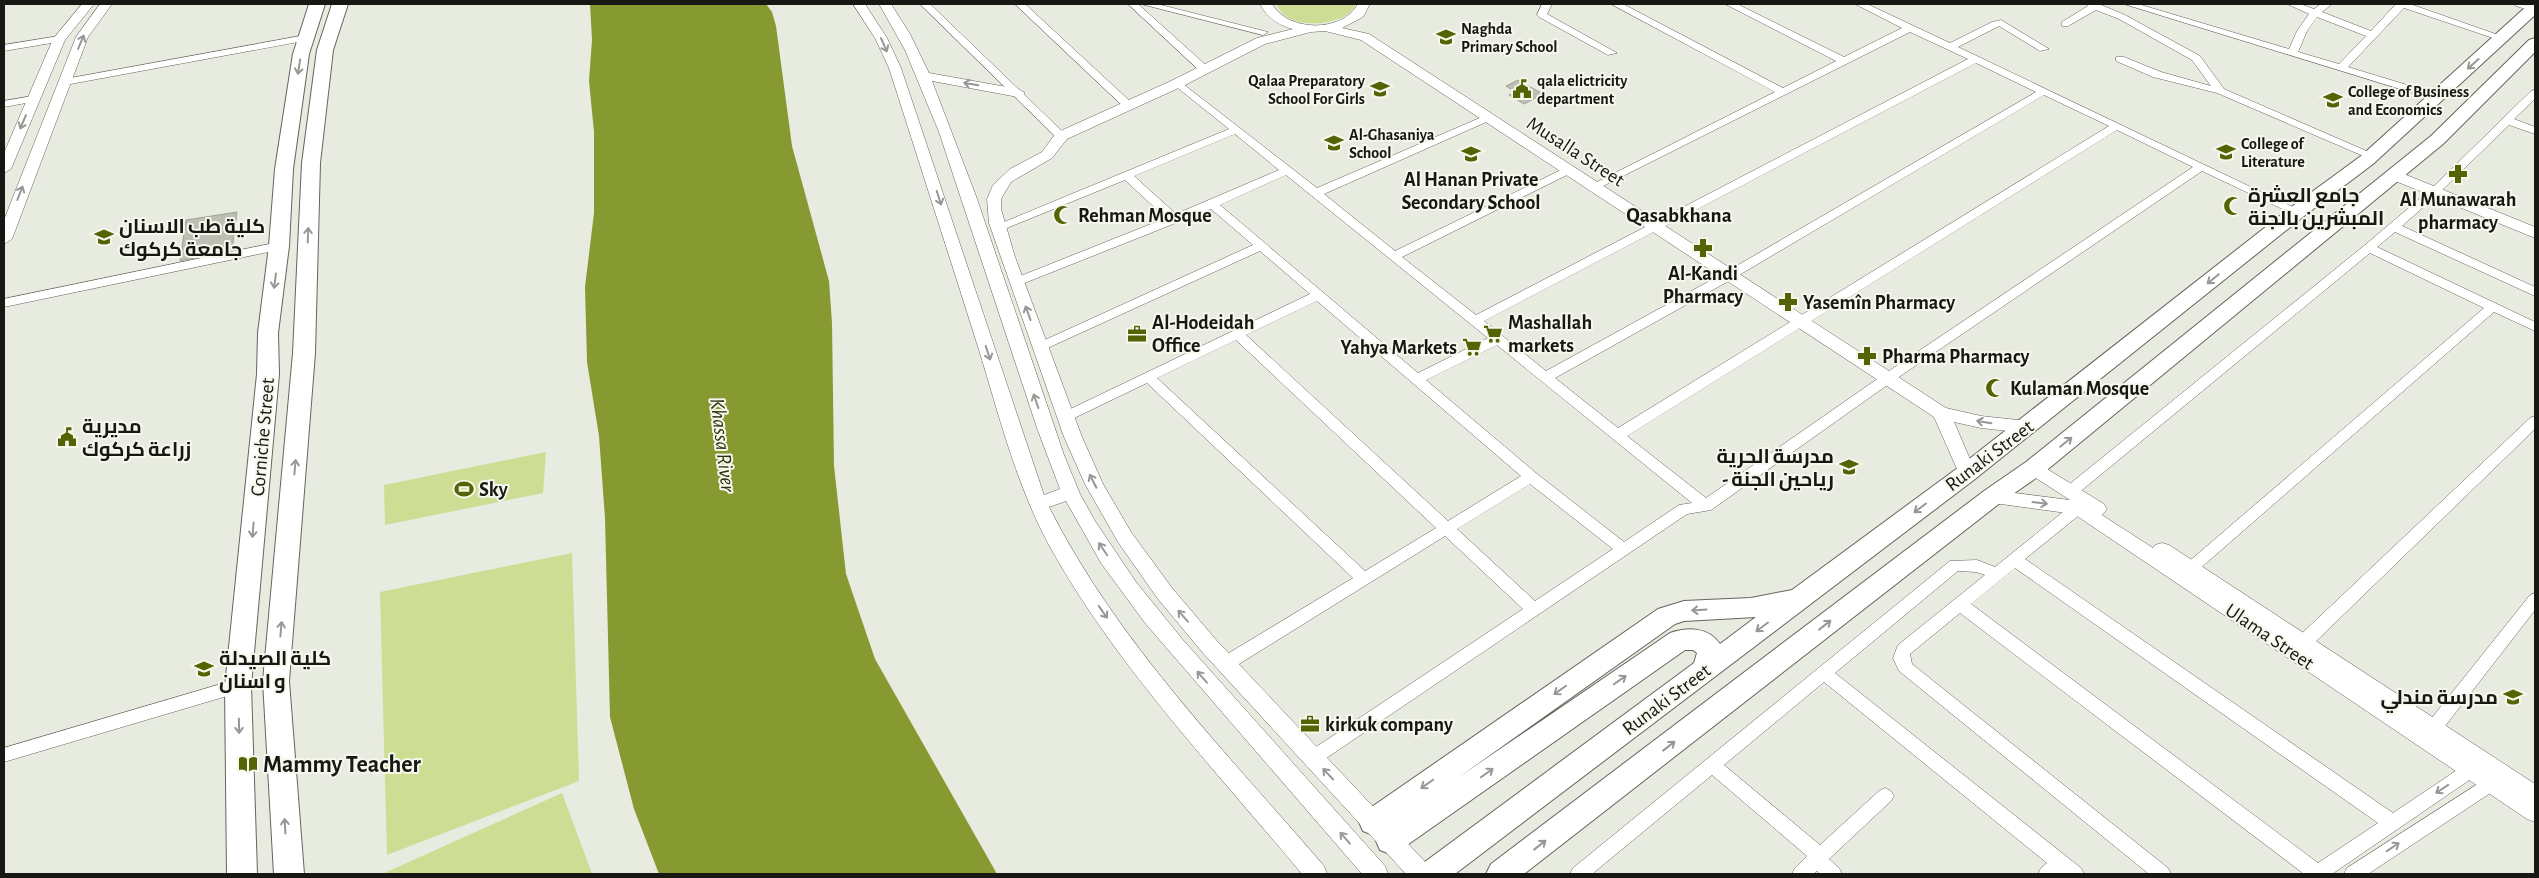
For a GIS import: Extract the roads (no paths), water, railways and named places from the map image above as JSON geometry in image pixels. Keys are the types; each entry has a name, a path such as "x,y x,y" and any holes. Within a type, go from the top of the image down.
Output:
{"main road":[{"name":"Corniche Street","path":"242,874 240,858 238,686 268,374 268,333 279,246 284,169 290,126 301,54 317,4"},
{"name":"Corniche Street","path":"288,874 276,681 304,353 311,163 325,50 340,4"},
{"name":"Runaki Street","path":"1440,868 1967,473 2297,212 2372,156 2502,38 2530,7"},
{"name":"Runaki Street","path":"1501,874 1992,498 2034,468 2437,140 2535,44"},
{"path":"290,126 316,121"},
{"path":"2399,171 2535,220"},
{"path":"2439,187 2535,233"},
{"path":"2240,258 2273,274"},
{"path":"1381,831 1667,616 1684,612 1751,608 1799,599"},
{"path":"1381,831 1679,640 1690,638 1708,645 1711,651 1705,669"}],"street":[{"path":"4,166 59,39 88,4"},
{"path":"4,239 82,37 106,4"},
{"path":"859,4 881,38 915,125 1014,435 1038,504 1057,542 1101,611 1165,695 1316,874"},
{"path":"885,4 905,32 924,76 973,204 1002,302 1070,492 1091,531 1135,596 1224,701 1377,874"},
{"path":"924,4 1018,92 1061,136"},
{"path":"1020,4 1129,106"},
{"path":"1133,4 1205,70"},
{"path":"1146,4 1262,36"},
{"path":"1364,4 1358,16 1345,23 1327,28 1311,28 1262,36 1205,70 1061,136 1057,145 1049,154 1008,178 997,190 993,204 998,227 1065,417 1090,476 1125,537 1170,601 1225,664 1421,874"},
{"path":"1547,4 1542,16 1612,53"},
{"path":"1616,4 1782,92"},
{"path":"1730,4 1844,61"},
{"path":"1860,4 2297,212"},
{"path":"2129,4 2293,52 2436,98"},
{"path":"2292,4 2371,35"},
{"path":"2293,52 2298,35 2314,12 2327,4"},
{"path":"2342,68 2402,4 2502,38"},
{"path":"2065,24 2094,5 2122,17 2196,58 2220,91"},
{"path":"1262,36 1267,6"},
{"path":"1267,6 1273,16 1283,22 1311,28"},
{"path":"1358,16 1365,37"},
{"path":"1950,47 1995,24 2001,23 2044,49"},
{"name":"Musalla Street","path":"1327,28 1365,37 1941,413"},
{"path":"1594,187 1910,28"},
{"path":"65,82 306,38"},
{"path":"4,48 59,39"},
{"path":"2120,59 2144,71 2220,91 2372,156"},
{"path":"1475,321 1654,226 1976,60"},
{"path":"924,76 1018,92"},
{"path":"1178,83 1706,506"},
{"path":"1546,377 1730,275 2044,91"},
{"path":"2162,874 1906,669 1901,662 1900,656 1904,650 2015,560 2078,499 2394,227 2439,187 2535,93"},
{"path":"4,104 33,99"},
{"path":"1316,193 1488,117"},
{"path":"2507,120 2535,131"},
{"path":"1618,435 2116,127"},
{"path":"998,227 1237,130"},
{"path":"1313,758 1684,509 1706,506 1888,378 2200,167"},
{"path":"1017,282 1212,204 1288,170"},
{"path":"1394,256 1569,170"},
{"path":"1126,175 1174,219"},
{"path":"1212,204 1531,477 1623,549"},
{"path":"2394,227 2535,292"},
{"path":"4,303 279,246"},
{"path":"1041,347 1261,246"},
{"path":"2370,248 2535,327"},
{"path":"1065,417 1319,295"},
{"path":"2191,568 2492,307"},
{"path":"1237,334 1533,609"},
{"path":"1417,379 1498,339"},
{"path":"1148,377 1364,579"},
{"path":"1941,413 1981,422 2027,427"},
{"path":"1941,413 1955,440 1967,473"},
{"path":"2303,643 2535,420"},
{"name":"Ulama Street","path":"2034,468 2498,779 2535,812"},
{"path":"1225,664 1531,477"},
{"path":"1038,504 1070,492"},
{"name":"Ulama Street","path":"1992,498 2078,499 2191,568 2432,729 2477,765"},
{"path":"2015,560 2393,822"},
{"path":"1579,874 1954,565 1977,566 1997,574"},
{"path":"2432,729 2535,599"},
{"path":"1960,605 2318,874 2477,765"},
{"path":"1824,672 2053,868 2075,874"},
{"path":"4,755 238,686"},
{"path":"1224,701 1286,729"},
{"path":"1711,764 1818,858 1833,874"},
{"path":"2353,874 2498,779"},
{"name":"Ulama Street","path":"2498,779 2535,796"},
{"path":"1801,874 1885,796"}],"water":[{"name":"Khassa River","path":"590,4 766,4 772,12 776,26 792,146 829,281 832,323 834,466 846,574 875,659 997,874 659,874 634,809 610,717 605,518 599,436 587,362 585,287 594,213 594,132 589,81 592,40"}],"place":[{"name":"Naghda Primary School","path":"1446,37"},
{"name":"Qalaa Preparatory School For Girls","path":"1380,89"},
{"name":"qala elictricity department","path":"1522,89"},
{"name":"College of Business and Economics","path":"2333,100"},
{"name":"Al-Ghasaniya School","path":"1334,143"},
{"name":"College of Literature","path":"2226,152"},
{"name":"Al Hanan Private Secondary School","path":"1471,154"},
{"name":"Al Munawarah pharmacy","path":"2458,174"},
{"name":"جامع العشرة المبشرين بالجنة","path":"2233,206"},
{"name":"Rehman Mosque","path":"1063,215"},
{"name":"كلية طب الاسنان جامعة كركوك","path":"104,237"},
{"name":"Al-Kandi Pharmacy","path":"1703,248"},
{"name":"Yasemîn Pharmacy","path":"1788,302"},
{"name":"Al-Hodeidah Office","path":"1137,334"},
{"name":"Mashallah markets","path":"1493,334"},
{"name":"Yahya Markets","path":"1472,347"},
{"name":"Pharma Pharmacy","path":"1867,356"},
{"name":"Kulaman Mosque","path":"1995,388"},
{"name":"مديرية زراعة كركوك","path":"67,437"},
{"name":"مدرسة الحرية - رياحين الجنة","path":"1849,467"},
{"name":"Sky","path":"464,489"},
{"name":"كلية الصيدلة و اسنان","path":"204,669"},
{"name":"مدرسة مندلي","path":"2513,697"},
{"name":"kirkuk company","path":"1310,724"},
{"name":"Mammy Teacher","path":"248,764"}],"district":[{"name":"Qasabkhana","path":"1679,215"}]}
